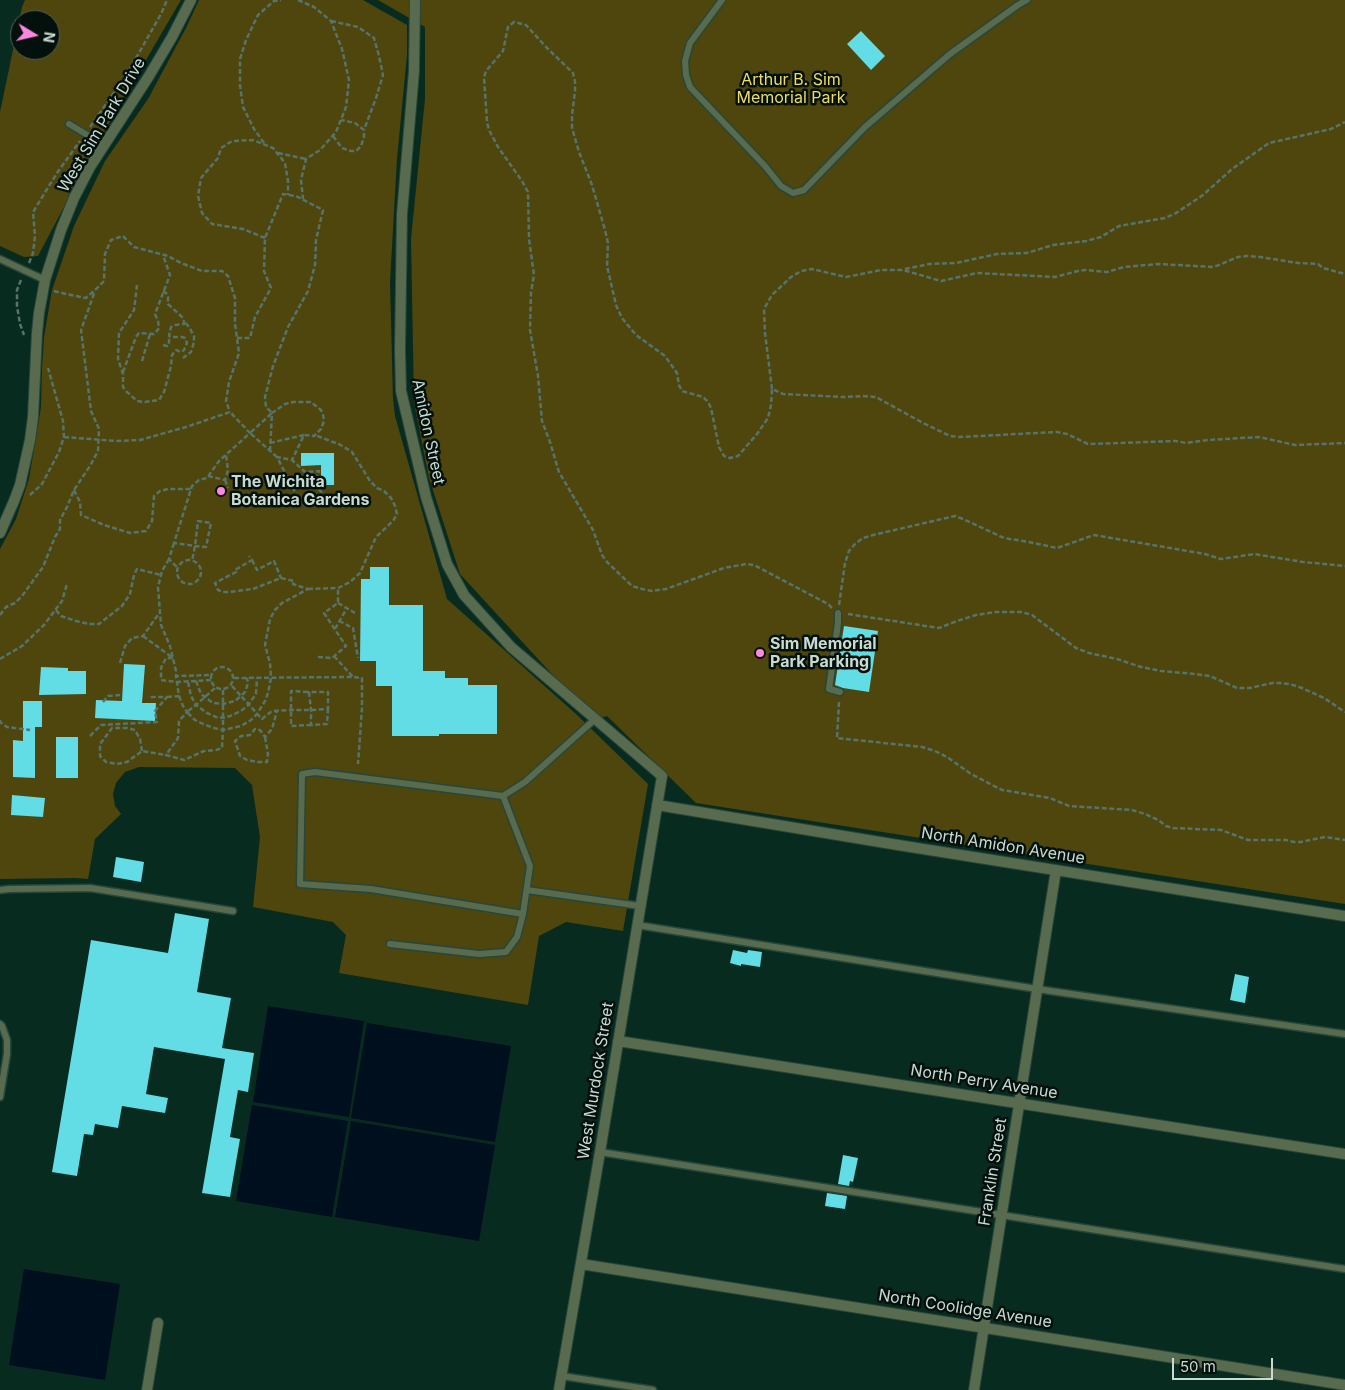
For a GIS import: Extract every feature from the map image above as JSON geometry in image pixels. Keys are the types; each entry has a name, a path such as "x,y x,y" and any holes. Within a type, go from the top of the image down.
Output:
{"street":[{"name":"West Sim Park Drive","path":"0,533 20,485 30,440 37,336 45,280 55,246 74,198 90,168 150,76 191,0"},
{"name":"Amidon Street","path":"416,0 414,71 402,214 401,391 426,497 447,564 464,596 511,647 594,720 662,776"},
{"name":"West Murdock Street","path":"560,1390 662,776"},
{"name":"North Amidon Avenue","path":"657,805 1345,916"},
{"name":"Franklin Street","path":"974,1390 1056,870"},
{"name":"North Perry Avenue","path":"618,1041 1345,1154"},
{"name":"North Coolidge Avenue","path":"581,1264 1345,1385"},
{"path":"147,1390 158,1322"}],"lane":[{"path":"722,0 700,27 690,43 685,60 686,76 690,87 765,166 781,186 793,193 804,190 812,184 865,127 950,54 1018,5 1028,0"},
{"path":"69,124 104,145"},
{"path":"0,259 45,280"},
{"path":"838,613 829,689 840,692"},
{"path":"524,914 371,889 300,884 302,774 315,772 503,796 525,782 594,720"},
{"path":"390,944 479,954 506,952 517,937 524,914 530,866 503,796"},
{"path":"0,890 90,888 233,911"},
{"path":"527,890 640,906"},
{"path":"637,925 1038,989 1345,1034"},
{"path":"0,1024 7,1040 7,1054 0,1097"},
{"path":"600,1152 1345,1269"},
{"path":"562,1376 654,1390"}],"path":[{"path":"37,336 25,336 20,324 17,306 17,290 33,253 35,236 33,212 57,173 127,74 167,0"},
{"path":"266,145 254,129 243,107 240,85 240,59 246,40 258,15 274,1 281,0"},
{"path":"298,0 314,7 331,21 358,27 374,38 379,56 383,75 364,130 361,146 356,151 342,148 333,136"},
{"path":"277,153 306,159 320,150 333,136 341,120 346,107 349,80 342,49 331,21"},
{"path":"1345,122 1331,129 1269,143 1232,169 1203,195 1176,213 1165,218 1119,226 1101,237 1086,242 1053,245 1027,253 997,254 956,263 929,264 903,270 881,270 846,277 812,269 800,271 772,295 764,309 772,389 768,418 758,434 738,456 730,458 724,456 719,447 708,402 703,397 682,391 677,373 666,356 636,335 622,318 616,305 607,266 608,243 605,230 572,128 575,91 575,81 572,73 526,25 514,22 508,27 503,51 486,71 484,77 489,130 528,192 529,239 534,275 531,292 530,330 538,376 542,421 559,472 593,530 602,555 632,586 652,591 666,589 724,568 746,564 754,565 828,604 838,613 939,628 976,615 996,612 1022,612 1032,615 1076,648 1089,653 1151,669 1210,676 1237,688 1250,688 1272,683 1290,684 1317,695 1345,712"},
{"path":"341,120 355,123 364,130"},
{"path":"265,238 244,229 212,224 202,213 198,196 201,178 218,158 221,148 232,141 253,140 273,148 285,163 288,195"},
{"path":"303,199 302,180 306,159"},
{"path":"237,338 250,338 256,317 271,288 264,271 265,238 283,194 303,199 322,210 316,240 315,265 308,290 288,328 273,366 265,397 266,408 272,412"},
{"path":"52,290 86,298 104,281 105,254 111,240 123,236 134,247 163,255 202,271 222,271 228,276 235,298 235,324 239,353 229,382 226,402 230,412 277,457 298,498"},
{"path":"122,373 139,333 150,334 156,332 159,328 155,314 170,275 163,255"},
{"path":"903,270 941,281 977,273 1056,277 1078,271 1108,272 1124,267 1158,264 1214,267 1238,257 1247,256 1318,264 1323,268 1345,274"},
{"path":"137,285 134,310 119,334 118,359 123,387 137,401 160,400 164,392 172,355 176,350 181,352 184,350 187,343 182,336 171,338 169,336"},
{"path":"0,615 6,607 15,603 22,596 43,567 60,529 60,520 74,490 98,451 100,429 91,411 81,330 95,290"},
{"path":"163,291 168,297 168,304 182,317 194,336 191,352 183,358"},
{"path":"164,345 169,345 171,327 175,324 184,324 184,322"},
{"path":"142,361 150,334"},
{"path":"28,497 42,484 59,452 64,437 63,422 45,361"},
{"path":"772,389 783,394 876,397 950,436 1057,432 1067,434 1088,444 1176,441 1186,443 1252,438 1295,445 1345,443"},
{"path":"308,589 282,603 270,619 266,645 271,678 265,701 257,714 240,726 223,730 195,720 187,712 179,696 170,646 161,625 158,587 192,486 208,476 219,461 272,412 285,404 299,401 311,402 321,410 324,421 321,429 315,435"},
{"path":"64,437 116,441 140,440 230,412"},
{"path":"270,451 272,412"},
{"path":"252,560 236,570 236,572 215,583 218,590 229,592 253,589 281,578 308,589 338,588 350,582 360,573 376,537 393,521 397,514 391,498 384,491 376,488 352,452 339,444 315,435 270,443"},
{"path":"292,460 304,436"},
{"path":"226,455 228,470 225,480 228,488"},
{"path":"277,457 292,460 305,472 320,471 316,486 325,496"},
{"path":"208,476 225,480"},
{"path":"74,490 80,502 81,515 130,533 146,530 152,521 154,496 168,489 191,490"},
{"path":"838,613 845,563 849,551 855,544 863,538 873,535 955,516 1004,538 1057,548 1094,535 1205,554 1221,560 1254,554 1303,562 1345,566"},
{"path":"174,543 195,546 206,547 211,523 198,521 195,546 192,561"},
{"path":"249,556 257,570 274,561 281,578"},
{"path":"169,559 178,568"},
{"path":"189,560 192,561 199,565 202,572 201,576 196,583 182,582 178,576 178,568 182,563 189,560"},
{"path":"56,610 61,616 76,622 99,624 122,606 130,594 137,568 161,575"},
{"path":"0,659 22,646 44,625 62,601 67,584"},
{"path":"338,588 338,603"},
{"path":"338,603 355,613"},
{"path":"318,656 332,658 346,646 324,613 338,603"},
{"path":"335,629 347,608"},
{"path":"120,663 125,646 132,638 143,636 160,612"},
{"path":"339,621 353,628 358,658"},
{"path":"143,636 173,658"},
{"path":"334,656 353,677"},
{"path":"173,658 166,658 161,668 161,680 177,682 211,680"},
{"path":"223,667 230,670 234,678 231,685 223,690 215,688 211,675 216,669 223,667"},
{"path":"176,676 211,675"},
{"path":"234,678 362,678 358,764"},
{"path":"196,681 204,697 213,703 223,704 235,701 245,692 248,683 247,678"},
{"path":"188,682 191,696 196,705 216,717 223,718 241,711 248,705 256,694 257,678"},
{"path":"231,685 262,719 272,711 328,709"},
{"path":"166,755 178,738 179,721 215,688"},
{"path":"142,751 140,739 135,730 128,728 112,728 100,744 100,756 106,762 118,764 127,762 142,751 184,760 204,751 222,748 223,690"},
{"path":"291,691 328,692 328,709 327,724 291,726 291,691"},
{"path":"309,692 311,725"},
{"path":"840,692 837,738 922,747 935,751 947,757 970,774 1002,790 1050,798 1069,806 1132,810 1145,814 1173,828 1221,830 1248,840 1301,842 1325,837 1345,840"},
{"path":"103,702 108,696 121,694"},
{"path":"148,697 179,696"},
{"path":"90,736 101,725 157,722 155,711 167,697"},
{"path":"265,736 272,729 277,711"},
{"path":"0,720 7,727 30,730"},
{"path":"255,729 260,730 265,736 268,754 266,762 247,760 240,756 235,741 241,736 250,735 255,729"}],"green space":[{"path":"25,0 181,0 101,137 38,256 24,257 0,246 0,112 11,60 60,60 60,10 21,10"},
{"name":"The Wichita Botanica Gardens","path":"199,0 363,0 407,25 407,55 397,159 390,282 393,398 395,416 447,599 576,714 648,784 623,931 566,922 539,936 528,1005 339,973 346,935 333,922 253,907 260,837 252,785 235,768 139,767 125,772 116,783 113,794 115,806 121,814 95,839 88,879 0,879 0,549 16,519 29,479 41,407 44,337 52,290 74,226 105,161 148,99"},
{"name":"Arthur B. Sim Memorial Park","path":"378,0 1345,0 1345,904 696,803 607,716 594,720 460,574 429,478 414,402 411,239 425,99 425,27"}],"water":[{"path":"268,1006 364,1021 349,1117 253,1102"},
{"path":"367,1023 511,1046 495,1142 351,1118"},
{"path":"252,1105 348,1121 332,1217 236,1201"},
{"path":"351,1121 495,1145 479,1241 335,1217"},
{"path":"24,1269 120,1284 105,1380 9,1365"}],"building":[{"path":"861,31 885,56 871,70 847,44"},
{"path":"301,453 334,453 334,485 321,485 321,465 301,466"},
{"path":"370,567 389,567 389,605 423,605 423,671 445,671 445,678 468,678 468,685 497,685 497,734 392,736 392,686 376,686 376,661 360,661 361,579 370,579"},
{"path":"844,626 878,631 869,692 835,685"},
{"path":"124,664 145,665 142,703 156,703 155,721 95,718 96,700 122,701"},
{"path":"41,667 68,668 68,671 86,671 86,694 39,695"},
{"path":"23,701 42,701 42,727 35,727 35,778 13,777 13,740 23,741"},
{"path":"56,737 78,737 78,778 56,778"},
{"path":"12,795 45,798 43,817 11,815"},
{"path":"116,857 144,862 141,882 113,877"},
{"path":"175,913 209,919 197,992 231,998 222,1048 254,1053 248,1092 238,1090 230,1137 240,1139 230,1197 202,1193 225,1059 154,1047 146,1094 168,1098 165,1113 122,1106 118,1128 95,1124 93,1135 84,1134 77,1176 52,1172 91,940 168,953"},
{"path":"733,950 747,953 748,950 762,952 760,967 741,964 741,966 730,963"},
{"path":"1235,974 1249,977 1245,1003 1230,1000"},
{"path":"843,1155 858,1158 853,1182 850,1181 849,1186 838,1184"},
{"path":"827,1193 847,1196 845,1209 825,1206"}],"place":[{"name":"The Wichita Botanica Gardens","path":"221,491"},
{"name":"Sim Memorial Park Parking","path":"760,653"}]}
